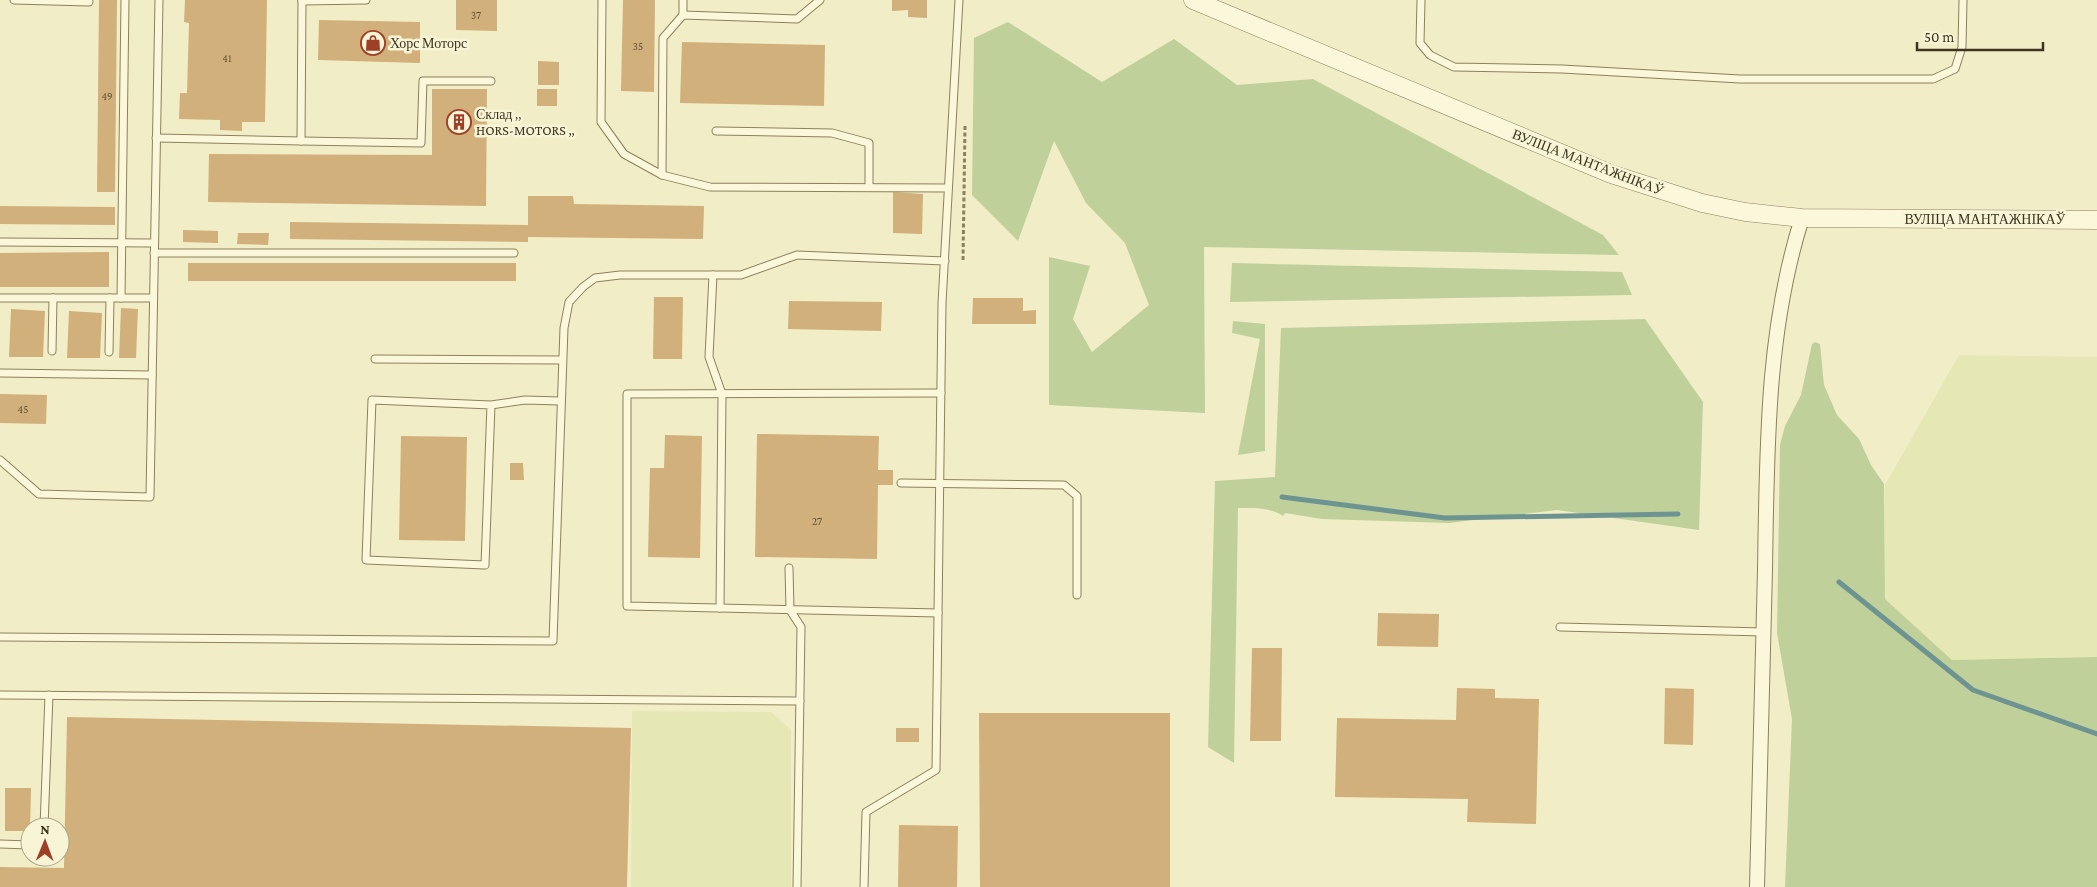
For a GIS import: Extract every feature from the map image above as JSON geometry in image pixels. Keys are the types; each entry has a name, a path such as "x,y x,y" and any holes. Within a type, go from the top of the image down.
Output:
{"street":[{"name":"ВУЛІЦА МАНТАЖНІКАЎ","path":"1193,0 1611,174 1702,203 1745,212 1802,218 2097,220"},
{"path":"1757,887 1767,439 1774,349 1785,284 1802,218"}],"lane":[{"path":"14,0 89,2"},
{"path":"121,298 125,0"},
{"path":"0,460 39,494 150,497 159,0"},
{"path":"300,141 302,1 366,0"},
{"path":"602,0 601,122 624,154 662,175 710,187 948,188"},
{"path":"662,175 663,38 684,15 683,0"},
{"path":"684,15 797,18 820,0"},
{"path":"864,887 866,812 936,770 941,393 948,188 959,0"},
{"path":"1422,0 1420,44 1430,55 1454,66 1562,69 1740,79 1933,79 1955,68 1962,47 1963,0"},
{"path":"156,138 422,143 423,81 491,82"},
{"path":"716,132 832,133 869,143 870,187"},
{"path":"0,242 154,243"},
{"path":"154,253 514,253"},
{"path":"0,637 553,642 564,328 570,302 582,286 596,278 620,275 741,275 797,255 945,261"},
{"path":"713,275 709,357 722,394 720,608"},
{"path":"0,298 153,298"},
{"path":"52,352 53,298"},
{"path":"109,352 110,298"},
{"path":"375,359 562,360"},
{"path":"0,373 152,375"},
{"path":"938,613 628,606 627,394 941,393"},
{"path":"491,405 485,565 366,560 372,400 491,405 525,400 560,401"},
{"path":"901,483 1064,485 1077,496 1077,595"},
{"path":"789,568 790,610 801,627 797,887"},
{"path":"1560,627 1764,632"},
{"path":"0,695 800,702"},
{"path":"44,817 49,695"},
{"path":"0,844 20,845"}],"path":[{"path":"963,260 965,125"}],"green space":[{"path":"1008,22 1102,82 1174,39 1237,85 1313,79 1603,235 1619,255 1204,247 1205,413 1049,405 1049,257 1090,266 1073,319 1092,352 1149,305 1125,243 1086,203 1054,141 1018,241 972,195 974,38"},
{"path":"1232,263 1622,272 1632,295 1230,302"},
{"path":"1645,319 1703,402 1699,530 1557,510 1449,523 1322,519 1285,513 1283,516 1261,509 1238,508 1234,763 1208,747 1215,481 1275,477 1281,328"},
{"path":"1233,321 1265,324 1265,451 1238,455 1260,339 1232,333"},
{"path":"1815,342 1820,344 1824,385 1837,415 1859,439 1871,465 1884,484 1885,599 1952,660 2097,657 2097,887 1785,887 1792,719 1777,633 1780,445 1785,426 1801,395 1812,344"},
{"path":"1959,355 2097,357 2097,657 1952,660 1885,599 1885,485"},
{"path":"632,711 771,712 791,730 791,887 631,887"}],"building":[{"path":"99,0 117,0 115,192 97,192"},
{"path":"185,0 267,0 265,122 242,122 242,131 220,130 220,120 179,119 180,93 187,93 189,23 184,22"},
{"path":"456,0 497,0 497,31 456,30"},
{"path":"623,0 655,0 654,92 621,91"},
{"path":"892,0 927,0 927,18 908,17 908,10 892,11"},
{"path":"319,20 420,22 420,63 318,60"},
{"path":"682,42 825,45 824,106 680,103"},
{"path":"538,61 559,62 559,85 538,85"},
{"name":"Склад ,, HORS-MOTORS ,,","path":"432,89 487,89 486,206 208,202 209,154 432,155"},
{"path":"537,89 557,89 557,106 537,106"},
{"path":"893,192 923,194 922,234 893,233"},
{"path":"528,196 573,196 574,204 704,206 703,239 528,237 528,242 290,239 290,222 528,225"},
{"path":"0,206 115,207 115,225 0,224"},
{"path":"183,230 218,231 218,243 183,242"},
{"path":"238,233 269,233 268,245 237,244"},
{"path":"109,252 109,287 0,287 0,253"},
{"path":"188,263 516,263 516,281 188,281"},
{"path":"654,297 683,297 682,359 653,359"},
{"path":"973,298 1023,298 1023,311 1036,310 1036,324 972,324"},
{"path":"789,301 882,302 881,331 788,329"},
{"path":"121,308 138,309 136,358 119,358"},
{"path":"11,309 45,311 43,357 9,357"},
{"path":"69,311 102,313 100,358 67,358"},
{"path":"0,394 47,395 46,424 0,423"},
{"path":"757,434 879,436 878,470 893,470 893,485 878,485 877,559 755,557"},
{"path":"665,435 702,436 700,558 648,557 650,468 664,468"},
{"path":"401,436 467,437 465,541 399,540"},
{"path":"510,463 523,463 524,480 510,480"},
{"path":"1378,613 1439,614 1438,647 1377,646"},
{"path":"1252,648 1282,648 1281,741 1250,741"},
{"path":"1457,688 1495,689 1495,698 1539,699 1536,824 1467,822 1468,799 1335,797 1337,718 1456,720"},
{"path":"1665,688 1694,689 1693,745 1664,744"},
{"path":"979,713 1170,713 1170,887 980,887"},
{"path":"67,717 631,728 627,887 0,887 0,867 70,867 70,817 65,817"},
{"path":"896,728 919,728 919,742 896,742"},
{"path":"5,788 31,788 30,817 20,817 20,831 5,831"},
{"path":"899,825 958,826 957,887 898,887"}],"waterway":[{"path":"1282,497 1445,518 1678,514"},
{"path":"1839,582 1973,690 2097,734"}],"place":[{"name":"Хорс Моторс","path":"373,43"},
{"name":"Склад ,, HORS-MOTORS ,,","path":"459,122"}]}
